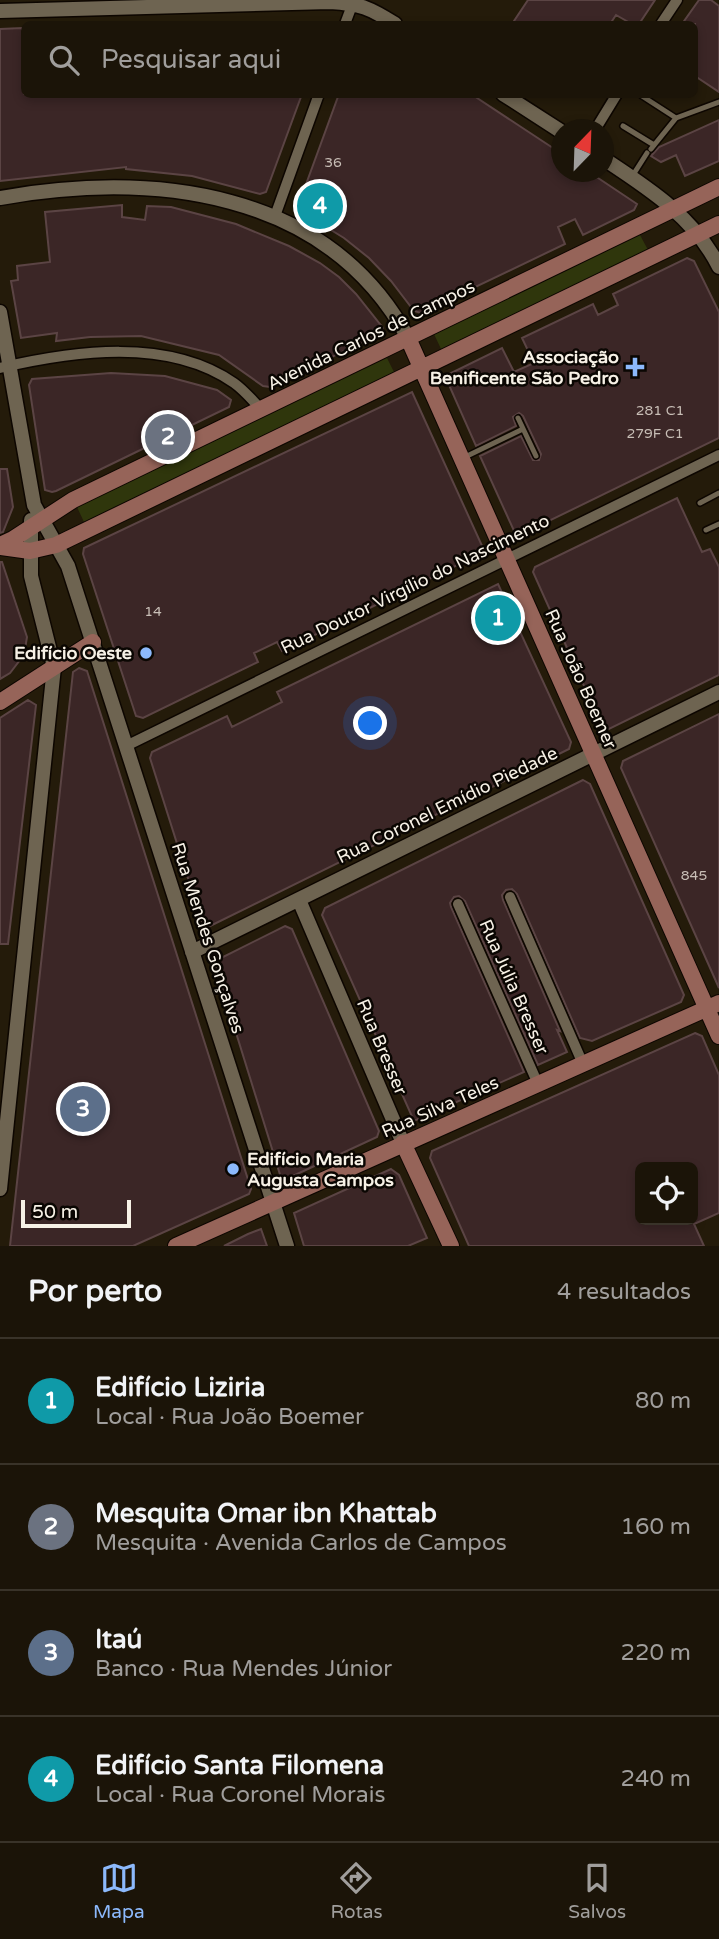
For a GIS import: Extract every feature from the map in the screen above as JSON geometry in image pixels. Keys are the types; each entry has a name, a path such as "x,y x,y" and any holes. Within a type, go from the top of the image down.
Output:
{"main road":[{"name":"Avenida Carlos de Campos","path":"0,546 73,500 719,187"},
{"path":"0,546 30,551 56,545 719,224"},
{"name":"Rua João Boemer","path":"408,338 594,754 713,1006 719,1036"},
{"path":"0,702 93,642"},
{"name":"Rua Silva Teles","path":"176,1246 713,1006"},
{"name":"Rua Bresser","path":"403,1143 451,1246"}],"street":[{"path":"663,21 677,0"},
{"path":"346,21 353,2"},
{"path":"0,11 125,4 353,2 370,8 390,21"},
{"path":"275,216 318,98"},
{"path":"509,98 551,125"},
{"path":"602,119 615,98"},
{"path":"614,166 653,192 699,234 719,267"},
{"path":"0,198 52,191 133,187 191,195 275,216 312,235 354,265 383,297 408,338"},
{"name":"Rua Mendes Gonçalves","path":"0,312 5,367 36,524 56,545 68,566 287,1246"},
{"path":"5,367 36,359 94,352 154,355 222,376 242,389 261,409"},
{"name":"Rua Doutor Virgílio do Nascimento","path":"126,746 719,454"},
{"path":"0,1189 54,667 31,576 30,551 36,524"},
{"name":"Rua Coronel Emídio Piedade","path":"192,952 719,692"},
{"path":"510,897 583,1064"},
{"name":"Rua Bresser","path":"299,900 403,1143"},
{"name":"Rua Júlia Bresser","path":"457,904 538,1084"}],"lane":[{"path":"645,98 676,118"},
{"path":"631,177 676,118 719,102"},
{"path":"623,126 651,149"},
{"path":"518,418 536,456"},
{"path":"462,458 523,429"},
{"path":"700,503 719,493"},
{"path":"706,530 719,524"}],"green space":[{"path":"640,235 648,250 441,349 434,334"},
{"path":"387,358 394,372 84,522 77,507"}],"building":[{"path":"528,0 655,0 641,21 627,21 616,15 612,21 514,21"},
{"path":"699,0 711,0 719,6 719,92 698,78 698,21 684,21"},
{"path":"21,28 21,98 301,98 266,192 260,194 192,176 126,167 0,181 0,29"},
{"path":"338,98 477,98 551,147 551,182 604,182 637,204 634,210 583,235 575,219 558,227 565,244 421,313 414,311 369,258 344,238 297,209"},
{"path":"719,120 719,161 685,176 676,155 661,162 651,156 659,147"},
{"path":"122,205 122,217 145,220 147,206 171,207 236,224 289,246 339,277 383,328 381,333 270,387 263,386 219,355 141,336 56,341 57,333 21,338 11,281 18,280 17,266 50,262 45,212"},
{"path":"687,258 694,261 719,312 719,438 520,535 515,533 480,456 521,436 533,460 539,460 541,454 523,416 519,413 513,417 516,426 476,446 445,376 502,348 514,372 534,363 522,338 593,304 598,315 618,305 613,294"},
{"path":"111,373 165,376 217,390 231,400 229,407 56,491 45,490 29,385 32,379"},
{"path":"412,392 483,548 480,554 282,651 277,642 254,653 258,662 143,718 136,716 83,554 84,548"},
{"path":"0,469 7,469 13,507 3,532 0,533"},
{"path":"677,498 702,552 710,549 719,567 719,675 609,729 602,726 533,572 535,567"},
{"path":"0,562 27,637 20,660 10,673 0,679"},
{"path":"498,584 571,742 569,749 204,929 150,758 152,752 227,716 232,727 282,702 277,692"},
{"path":"79,668 87,671 251,1189 249,1194 133,1246 10,1246 73,672"},
{"path":"28,700 36,705 8,944 0,944 0,718"},
{"path":"719,714 719,988 621,768 623,761"},
{"path":"583,780 590,784 684,995 681,1002 592,1041 580,1038 517,894 512,889 506,890 502,895 503,900 567,1052 538,1065 465,901 459,896 454,897 450,903 451,907 524,1072 414,1121 322,915 325,908"},
{"path":"285,926 292,929 379,1131 377,1137 282,1181 215,965 217,960"},
{"path":"695,1033 702,1036 719,1075 719,1213 698,1222 698,1162 635,1162 635,1225 694,1225 704,1246 469,1246 430,1158 432,1151"},
{"path":"391,1169 399,1175 427,1238 408,1246 304,1246 294,1213"},
{"path":"261,1229 267,1246 224,1246 248,1234"}],"place":[{"name":"Edifício Santa Filomena","path":"320,206"},
{"name":"Associação Benificente São Pedro","path":"635,367"},
{"name":"Mesquita Omar ibn Khattab","path":"168,437"},
{"name":"Edifício Liziria","path":"498,618"},
{"name":"Edifício Oeste","path":"146,653"},
{"name":"Itaú","path":"83,1109"},
{"name":"Edifício Maria Augusta Campos","path":"233,1169"}]}
